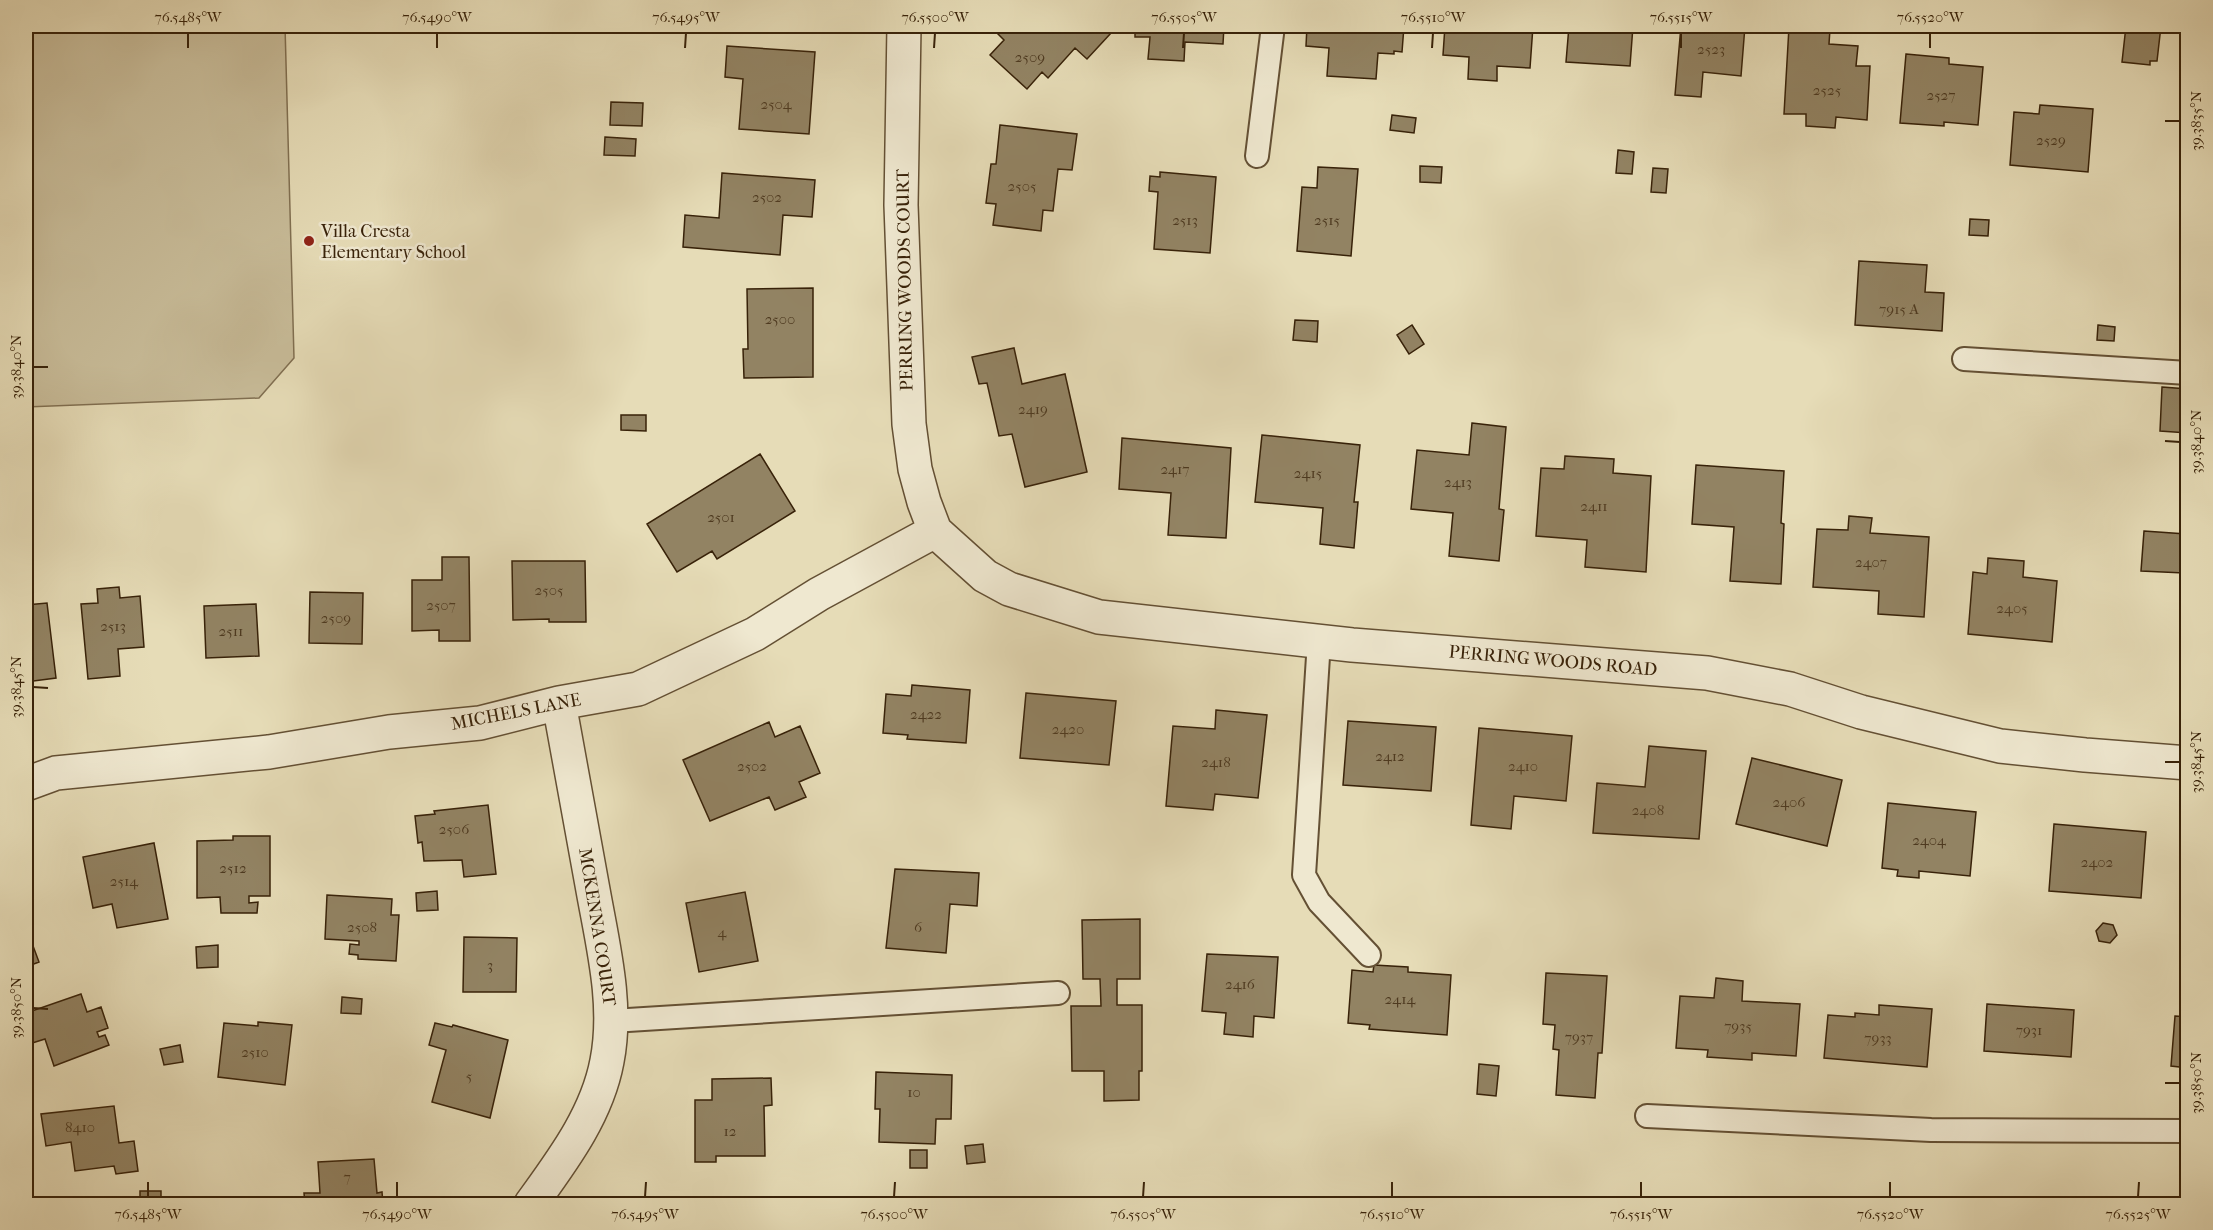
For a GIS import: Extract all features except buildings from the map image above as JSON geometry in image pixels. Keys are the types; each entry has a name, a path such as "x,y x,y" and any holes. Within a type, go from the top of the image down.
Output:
{"street":[{"name":"PERRING WOODS COURT","path":"904,26 902,205 909,424 915,469 935,531"},
{"name":"PERRING WOODS ROAD","path":"935,531 985,576 1008,589 1099,617 1319,641 1707,674 1790,689 1861,712 2000,746 2187,763"},
{"name":"MICHELS LANE","path":"26,784 57,773 269,752 389,732 480,723 559,703 638,689 755,634 819,594 935,531"},
{"name":"MCKENNA COURT","path":"531,1204 557,1168 593,1108 607,1062 612,1021 601,934 559,703"}],"lane":[{"path":"1257,156 1273,26"},
{"path":"1964,358 2187,373"},
{"path":"1319,641 1304,875 1319,902 1368,955"},
{"path":"612,1021 1058,993"},
{"path":"1647,1116 1931,1130 2187,1131"}],"shaded area":[{"path":"26,26 285,26 294,358 259,398 26,407"}],"place":[{"name":"Villa Cresta Elementary School","path":"309,241"}]}
